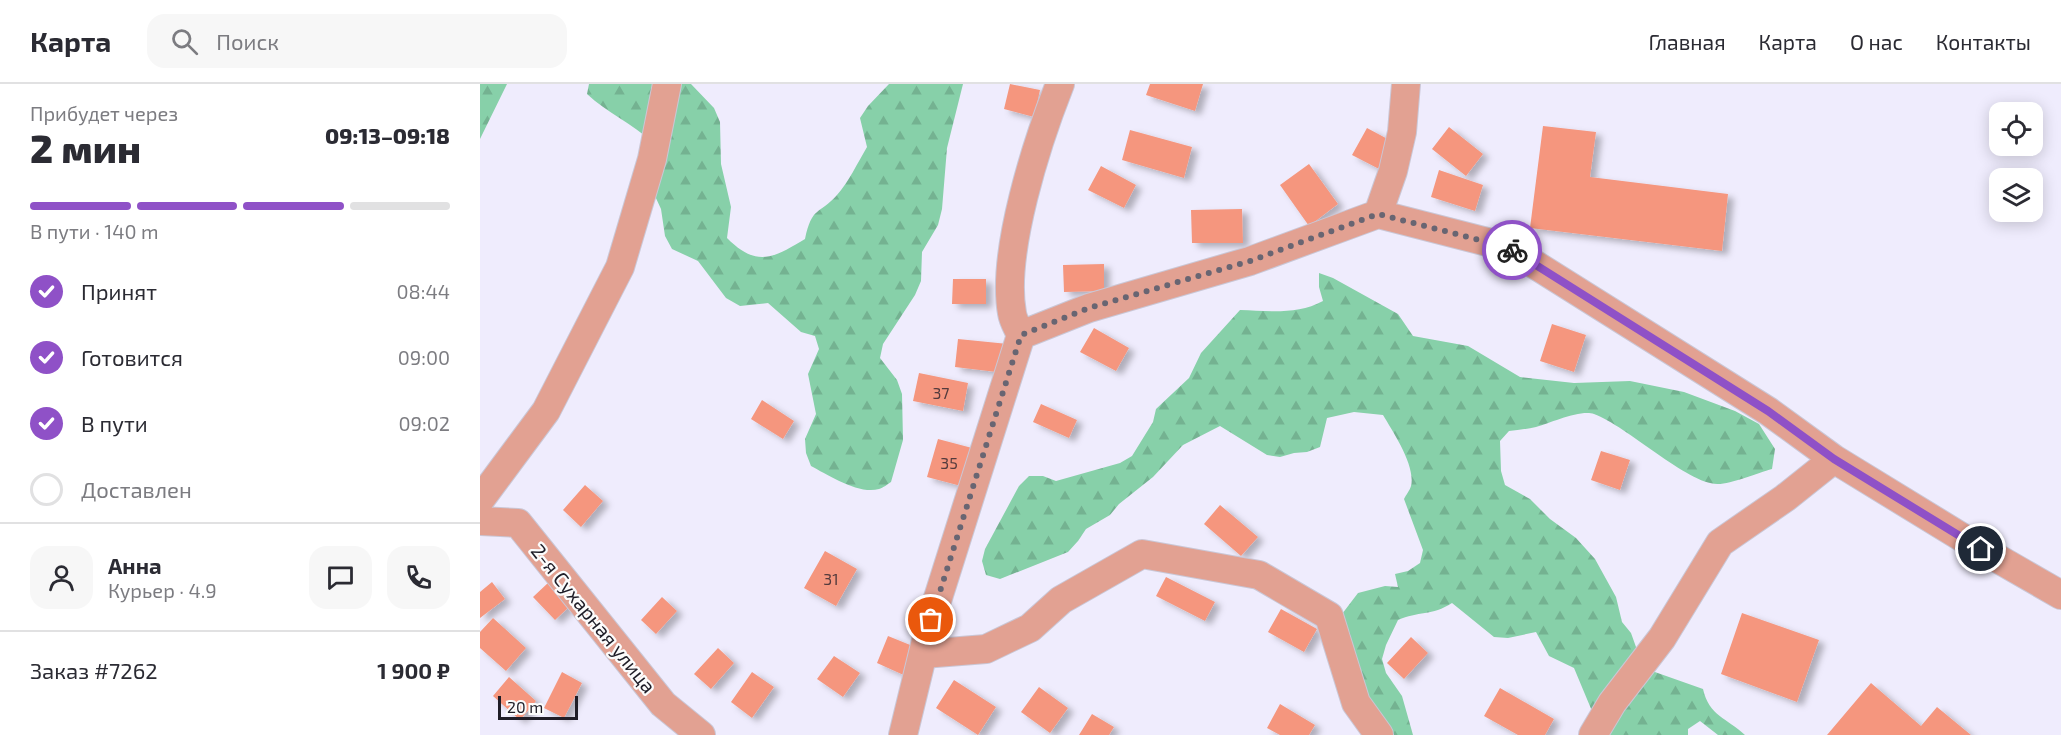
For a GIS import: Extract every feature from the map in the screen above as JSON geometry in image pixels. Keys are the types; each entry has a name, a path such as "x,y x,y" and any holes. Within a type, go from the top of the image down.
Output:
{"street":[{"path":"480,500 546,411 620,267 652,159 668,84"},
{"path":"903,735 931,620 1021,335 1012,315 1010,267 1025,193 1048,113 1060,84"},
{"path":"1378,214 1393,171 1402,132 1406,84"},
{"path":"1021,335 1089,308 1250,261 1378,214 1507,247 1768,411 1834,459 2061,595"},
{"path":"1593,735 1612,704 1662,638 1720,543 1785,498 1834,459"},
{"name":"2-я Сухарная улица","path":"480,520 518,523 663,704 701,735"},
{"path":"923,654 986,649 1029,628 1061,600 1142,554 1166,558 1259,575 1329,616 1356,703 1379,735"}],"green space":[{"path":"480,84 507,84 480,139"},
{"path":"589,84 691,84 714,108 720,122 721,164 731,207 727,238 747,253 756,257 765,257 784,251 805,239 813,216 845,185 867,147 860,118 889,84 963,84 947,148 942,209 938,225 922,252 921,281 915,295 883,344 880,358 897,380 902,394 903,440 891,482 879,489 862,489 844,483 811,466 806,453 805,439 816,414 808,374 819,349 815,336 801,332 768,303 740,306 726,298 698,261 672,249 665,236 661,209 655,196 652,142 587,94"},
{"path":"1319,273 1333,278 1398,314 1413,336 1468,346 1520,377 1574,383 1630,381 1684,392 1735,411 1759,424 1775,449 1772,469 1723,484 1706,482 1691,475 1608,420 1594,414 1581,413 1536,427 1509,431 1500,441 1501,471 1505,485 1530,499 1550,519 1576,538 1595,559 1616,597 1622,622 1631,633 1636,647 1652,671 1703,689 1714,711 1745,735 1718,735 1700,721 1688,729 1688,735 1602,735 1574,668 1549,656 1536,632 1508,638 1494,637 1452,603 1438,610 1398,620 1382,659 1386,673 1402,696 1413,735 1372,735 1342,614 1358,593 1385,586 1398,587 1395,574 1408,571 1420,563 1423,550 1404,499 1411,486 1410,469 1403,449 1383,415 1354,412 1327,418 1320,447 1280,457 1267,455 1220,426 1183,445 1153,477 1119,504 1110,515 1086,529 1068,552 1000,579 986,575 982,561 985,549 1019,486 1029,476 1043,476 1056,481 1120,463 1132,456 1153,422 1156,409 1189,378 1201,353 1240,310 1293,310 1323,301 1319,287"}],"building":[{"path":"1010,84 1040,90 1034,117 1004,109"},
{"path":"1150,84 1203,84 1195,111 1146,95"},
{"path":"1543,126 1596,132 1590,177 1728,194 1722,251 1530,228"},
{"path":"1449,127 1483,154 1466,176 1432,149"},
{"path":"1367,128 1395,143 1381,170 1352,155"},
{"path":"1130,130 1192,147 1184,178 1122,160"},
{"path":"1309,164 1338,204 1309,226 1280,185"},
{"path":"1101,166 1136,185 1124,208 1088,190"},
{"path":"1439,170 1483,185 1475,211 1431,197"},
{"path":"1242,209 1243,243 1192,243 1191,210"},
{"path":"1104,264 1104,291 1064,292 1063,265"},
{"path":"953,279 986,279 986,304 952,304"},
{"path":"1552,324 1586,335 1574,372 1540,361"},
{"path":"1094,328 1129,348 1116,371 1080,352"},
{"path":"958,339 1008,344 1005,373 955,367"},
{"path":"919,373 968,383 963,411 913,401"},
{"path":"762,400 794,421 783,439 751,419"},
{"path":"1041,404 1077,420 1069,438 1033,422"},
{"path":"938,439 972,448 961,486 927,477"},
{"path":"1601,451 1630,460 1620,490 1591,480"},
{"path":"585,485 603,501 581,527 563,510"},
{"path":"1220,505 1258,537 1241,556 1204,524"},
{"path":"825,551 857,569 836,606 804,588"},
{"path":"1166,577 1215,602 1205,621 1156,596"},
{"path":"492,582 505,599 480,618 480,592"},
{"path":"549,582 571,605 555,620 533,597"},
{"path":"662,597 677,611 656,634 641,620"},
{"path":"1281,609 1317,629 1304,652 1268,632"},
{"path":"1742,613 1819,640 1797,702 1721,674"},
{"path":"493,618 526,648 506,671 480,648 480,632"},
{"path":"888,636 920,649 908,677 877,663"},
{"path":"1411,637 1428,653 1404,679 1387,663"},
{"path":"718,648 734,663 711,689 694,674"},
{"path":"834,656 860,673 843,697 817,679"},
{"path":"562,672 582,683 564,718 544,708"},
{"path":"752,672 774,687 752,718 731,702"},
{"path":"509,677 536,701 520,720 493,696"},
{"path":"954,680 996,707 978,735 936,708"},
{"path":"1871,683 1921,726 1937,707 1971,735 1827,735"},
{"path":"1039,687 1068,708 1050,733 1021,712"},
{"path":"1500,688 1554,719 1545,735 1518,735 1484,716"},
{"path":"1280,704 1315,725 1309,735 1280,735 1267,728"},
{"path":"1092,714 1114,727 1109,735 1079,735"}],"way so far":[{"path":"931,620 1021,335 1089,308 1250,261 1378,214 1512,250"}],"route":[{"path":"1512,250 1768,411 1834,459 1981,549"}]}
